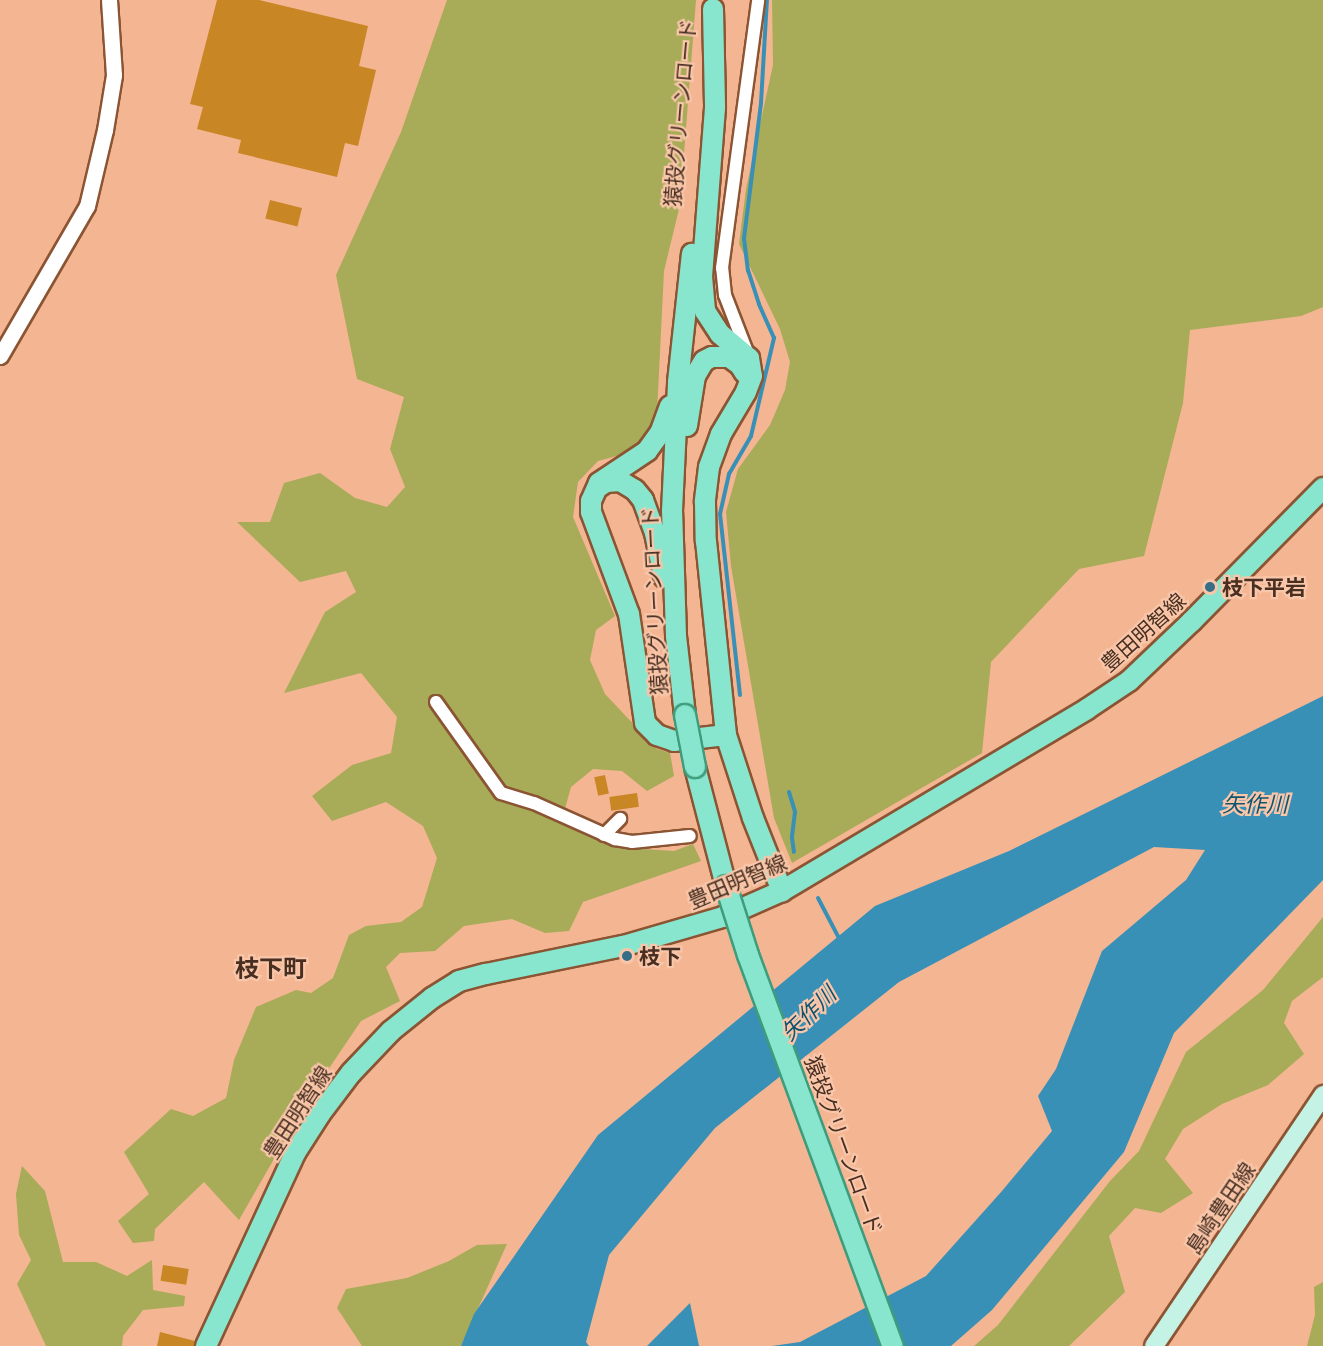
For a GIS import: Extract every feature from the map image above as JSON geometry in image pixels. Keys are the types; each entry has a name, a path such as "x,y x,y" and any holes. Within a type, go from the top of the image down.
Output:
{"main road":[{"path":"713,4 715,108 702,276 705,311 720,334 749,358 752,376 714,450 705,502 726,735 753,818 782,891"},
{"name":"猿投グリーンロード","path":"713,4 699,193 678,382 673,461 675,636 685,715 695,767 726,886 748,955 893,1346"},
{"path":"673,576 689,407 695,376 704,361 720,356 729,357 740,365 746,381 740,401"},
{"path":"678,382 654,443 638,460 605,477 594,492 591,512 629,614 645,723 657,735 674,741 726,735"},
{"path":"594,492 606,482 620,481 635,490 643,500 656,533 675,636"},
{"name":"豊田明智線","path":"206,1346 295,1153 320,1114 351,1073 391,1031 432,998 459,981 623,946 723,918 782,891 1087,709 1129,681 1322,491"},
{"name":"島崎豊田線","path":"1154,1346 1323,1095"}],"street":[{"path":"0,356 87,206 105,130 114,75 110,0"},
{"path":"749,358 725,296 722,268 758,0"},
{"path":"436,702 501,793 542,807 604,835 632,842 690,836"},
{"path":"604,835 620,819"}],"green space":[{"path":"447,0 696,0 680,205 664,271 657,413 651,434 635,451 598,461 578,482 573,517 615,616 596,630 590,660 605,694 657,749 670,753 674,776 647,791 622,771 593,769 571,787 561,823 613,847 674,851 693,844 701,861 583,902 569,931 545,933 512,919 464,926 435,951 400,953 386,967 400,1001 361,1021 309,1098 239,1220 204,1182 155,1229 154,1241 133,1243 118,1221 149,1194 124,1152 171,1109 193,1116 226,1098 234,1060 256,1007 296,990 311,993 333,978 349,935 366,926 401,922 422,907 437,858 423,826 386,802 332,821 312,796 352,765 391,753 397,717 361,673 284,693 325,612 356,592 346,571 300,582 237,522 270,522 284,483 320,473 355,498 387,507 405,487 390,449 404,397 357,379 336,275 401,132"},
{"path":"772,0 1323,0 1323,307 1301,316 1190,330 1183,403 1144,556 1079,569 991,662 982,753 792,863 774,818 731,566 726,512 738,469 770,425 785,390 790,362 780,329 739,244 746,189 773,65"},
{"path":"1323,917 1323,977 1292,1001 1284,1023 1304,1054 1268,1085 1222,1104 1183,1129 1165,1159 1193,1193 1161,1213 1135,1208 1109,1236 1125,1292 1069,1346 974,1346 998,1325 1110,1181 1139,1151 1186,1052 1263,990"},
{"path":"22,1166 45,1191 63,1262 96,1262 127,1276 152,1260 153,1290 185,1296 184,1306 143,1310 123,1336 122,1346 46,1346 17,1284 31,1260 19,1235 16,1194"},
{"path":"507,1244 461,1346 362,1346 337,1308 346,1289 407,1278 449,1261 477,1245"},
{"path":"1323,1282 1323,1346 1307,1346 1315,1315 1314,1287"}],"water":[{"name":"矢作川","path":"1323,696 1323,880 1174,1033 1124,1152 992,1310 951,1346 772,1346 800,1342 926,1276 1002,1191 1052,1131 1038,1096 1056,1069 1102,951 1186,880 1205,850 1154,847 899,982 715,1128 609,1255 586,1342 589,1346 461,1346 474,1314 598,1135 875,906 1009,851"},
{"path":"690,1303 699,1346 647,1346"}],"building":[{"path":"217,0 259,0 368,26 359,66 376,70 358,146 345,143 337,177 238,153 241,140 197,129 203,107 190,104"},
{"path":"270,200 302,208 297,226 265,218"},
{"path":"605,775 609,794 598,796 594,777"},
{"path":"637,793 639,807 611,811 609,797"},
{"path":"163,1265 189,1269 186,1285 160,1281"},
{"path":"160,1332 195,1341 194,1346 157,1346"}],"waterway":[{"path":"740,695 720,514 729,474 751,436 774,338 748,271 744,238 761,103 767,0"},
{"path":"789,792 795,812 792,838 794,852"},
{"path":"818,898 840,940"}],"place":[{"name":"枝下平岩","path":"1210,587"},
{"name":"枝下","path":"627,956"}],"district":[{"name":"枝下町","path":"271,968"}]}
